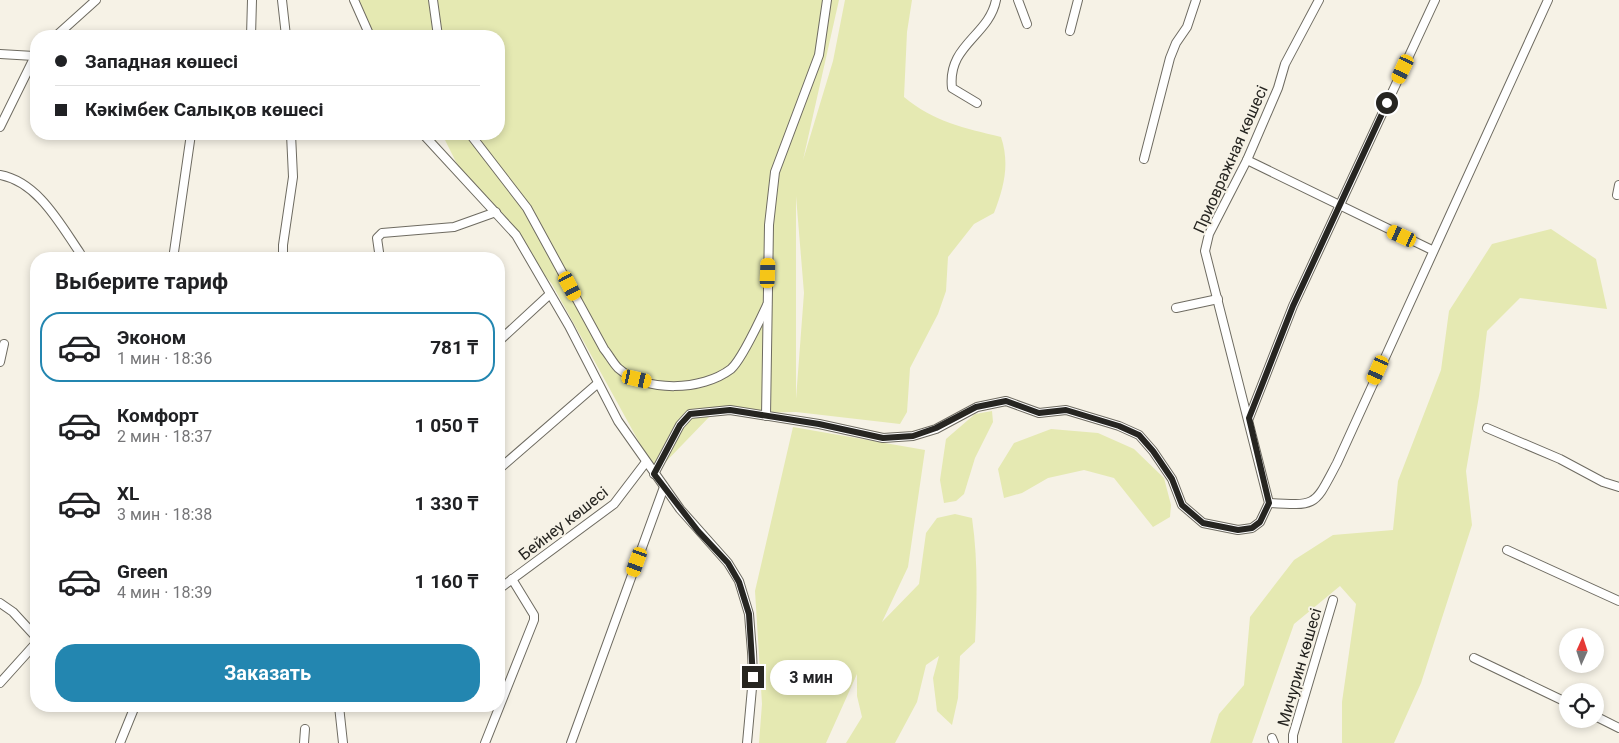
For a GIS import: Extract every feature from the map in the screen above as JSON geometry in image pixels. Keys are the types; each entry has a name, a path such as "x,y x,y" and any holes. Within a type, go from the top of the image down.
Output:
{"street":[{"path":"63,30 96,0"},
{"path":"251,30 252,0"},
{"path":"282,0 285,30"},
{"path":"354,0 367,30"},
{"path":"433,0 437,30"},
{"path":"766,416 769,225 775,172 819,56 827,0"},
{"path":"977,102 952,88 952,76 961,49 986,25 996,0"},
{"path":"1018,0 1027,24"},
{"path":"1070,31 1078,0"},
{"path":"1144,159 1170,58 1176,43 1187,27 1196,0"},
{"name":"Приовражная көшесі","path":"1269,503 1249,418 1205,251 1209,234 1247,160 1278,88 1285,64 1319,0"},
{"path":"1249,418 1293,306 1435,0"},
{"path":"654,474 680,425 690,414 730,410 819,424 883,438 913,436 936,428 976,407 1006,401 1039,413 1066,410 1119,426 1139,435 1153,451 1172,479 1182,505 1203,523 1238,530 1252,528 1260,522 1269,503 1302,505 1314,501 1322,492 1337,463 1432,250 1548,0"},
{"path":"0,54 30,55"},
{"path":"0,127 30,65"},
{"path":"174,252 190,140"},
{"path":"283,252 292,177 291,140"},
{"path":"429,140 516,235 618,421 654,474 698,531 728,563 744,593 749,614 752,652 747,743"},
{"path":"475,140 527,208 604,350 618,368 637,379 668,385 709,382 732,368 767,305"},
{"path":"1247,160 1340,207 1432,250"},
{"path":"0,176 8,177 44,201 79,252"},
{"path":"1617,195 1619,185"},
{"path":"379,252 377,238 382,232 454,227 496,212"},
{"path":"505,335 550,294"},
{"path":"1176,308 1218,299"},
{"path":"0,362 4,344"},
{"path":"505,464 597,384"},
{"path":"1487,428 1560,459 1602,482 1619,486"},
{"name":"Бейнеу көшесі","path":"505,584 614,504 646,462"},
{"path":"571,743 664,487"},
{"path":"1507,550 1619,601"},
{"name":"Бейнеу көшесі","path":"505,693 534,620 534,615 512,579"},
{"name":"Мичурин көшесі","path":"1293,743 1293,735 1333,600"},
{"path":"0,604 13,612 30,630"},
{"path":"0,683 30,650"},
{"path":"1474,658 1559,699"},
{"path":"120,743 133,712"},
{"path":"339,712 342,743"},
{"name":"Бейнеу көшесі","path":"485,743 497,712"},
{"path":"1604,720 1619,728"},
{"path":"304,729 304,743"}],"green space":[{"path":"359,0 839,0 803,160 833,61 845,0 912,0 907,32 904,97 927,113 950,123 1001,137 1005,157 1005,175 994,213 974,224 948,257 946,291 938,314 910,368 907,412 900,424 796,412 712,414 654,474 646,462 639,442 552,284 465,180 445,140 505,140 505,30 369,30","holes":["796,196 804,293 796,399"]},
{"path":"1551,229 1596,259 1607,309 1520,298 1487,331 1479,396 1466,471 1472,525 1421,683 1394,743 1342,743 1342,702 1356,604 1340,586 1294,624 1252,743 1210,743 1219,714 1244,685 1250,617 1294,560 1333,535 1393,530 1398,481 1441,370 1449,311 1492,244"},
{"path":"992,411 993,422 975,458 964,494 956,501 944,503 940,480 946,439 975,414"},
{"path":"793,427 925,450 908,567 882,622 919,584 926,533 937,518 955,514 972,518 976,580 975,642 960,656 958,698 952,725 937,711 933,678 939,656 926,665 917,702 895,743 846,743 862,717 857,696 857,674 826,743 759,743 762,704 755,591"},
{"path":"1051,429 1098,433 1134,449 1164,478 1171,505 1170,517 1153,527 1114,478 1084,470 1048,478 1022,493 1004,498 998,469 1014,443"}],"route":[{"path":"753,677 749,614 739,582 728,563 698,531 654,474 672,444 680,425 690,414 730,410 819,424 883,438 913,436 936,428 976,407 1006,401 1039,413 1066,410 1119,426 1139,435 1153,451 1172,479 1182,505 1203,523 1238,530 1252,528 1260,522 1269,503 1249,418 1293,306 1387,103"}]}
